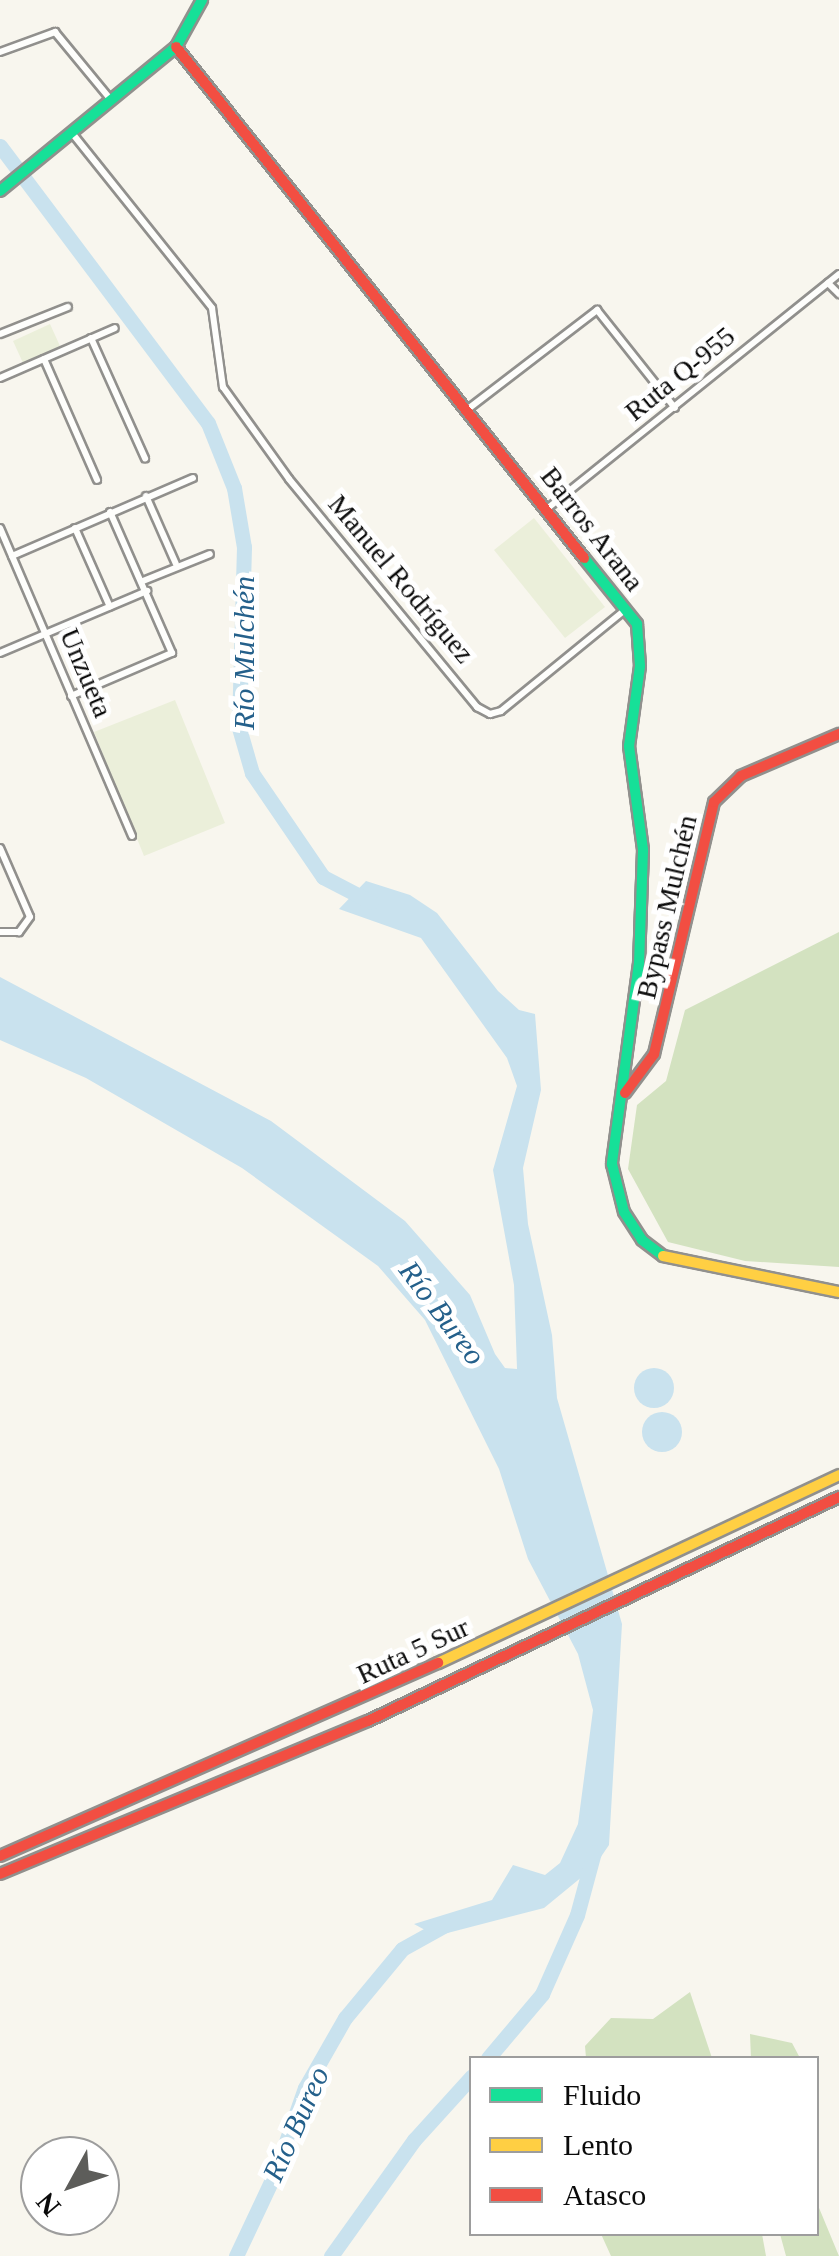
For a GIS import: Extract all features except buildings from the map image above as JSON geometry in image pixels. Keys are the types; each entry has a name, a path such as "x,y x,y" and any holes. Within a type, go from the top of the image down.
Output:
{"main road":[{"path":"0,191 176,46 202,0"},
{"name":"Barros Arana","path":"176,46 627,608 640,640 630,746 643,872 613,1176 624,1212 649,1247 704,1270 839,1292"},
{"name":"Bypass Mulchén","path":"624,1094 654,1054 714,802 741,776 839,734"},
{"name":"Ruta 5 Sur","path":"0,1856 233,1759 839,1475"},
{"name":"Ruta 5 Sur","path":"0,1874 276,1762 839,1496"}],"street":[{"path":"0,52 55,32 111,100"},
{"name":"Manuel Rodríguez","path":"72,133 216,315 216,375 223,388 289,479 477,707 490,714 502,711 627,608"},
{"name":"Ruta Q-955","path":"548,508 839,274"},
{"path":"828,283 839,294"},
{"path":"0,334 68,306"},
{"path":"468,409 597,310 675,408"},
{"path":"0,378 115,328"},
{"path":"91,338 145,458"},
{"path":"44,358 97,480"},
{"path":"12,556 193,478"},
{"path":"146,496 176,564"},
{"path":"71,696 172,654 110,512"},
{"name":"Unzueta","path":"0,528 132,836"},
{"path":"75,528 110,607"},
{"path":"143,581 176,564 210,554"},
{"path":"0,653 147,591"},
{"path":"0,848 30,917 19,932 0,932"}],"green space":[{"path":"50,324 60,346 23,363 13,341"},
{"path":"534,518 605,607 565,638 494,550"},
{"path":"175,700 225,823 144,856 94,732"},
{"path":"839,932 839,1267 745,1261 668,1242 628,1169 637,1105 666,1081 685,1010"},
{"path":"690,1992 711,2056 586,2056 585,2046 611,2018 653,2019"},
{"path":"750,2034 792,2043 799,2056 751,2056"},
{"path":"819,2208 839,2256 786,2256 781,2236 819,2236"},
{"path":"602,2236 762,2236 766,2256 611,2256"}],"water":[{"path":"366,881 410,895 437,913 498,991 519,1010 535,1014 541,1090 523,1168 528,1224 552,1335 557,1398 622,1624 609,1845 594,1867 544,1908 436,1936 414,1924 492,1900 513,1865 545,1875 560,1863 578,1824 593,1710 578,1654 528,1559 499,1469 425,1320 378,1266 242,1168 86,1078 0,1040 0,977 271,1121 405,1221 470,1295 505,1368 517,1369 514,1285 493,1170 517,1086 507,1058 421,938 339,909"},
{"path":"654,1368 668,1374 674,1388 668,1402 654,1408 640,1402 634,1388 640,1374"},
{"path":"662,1412 676,1418 682,1432 676,1446 662,1452 648,1446 642,1432 648,1418"}],"waterway":[{"name":"Río Mulchén","path":"0,146 208,423 234,488 244,547 239,728 252,773 323,877 371,902"},
{"name":"Río Bureo","path":"490,2056 542,1994 577,1915 594,1852"},
{"name":"Río Bureo","path":"236,2256 275,2173 305,2088 345,2018 402,1949 447,1924"},
{"name":"Río Bureo","path":"331,2256 414,2140 469,2079"}],"traffic: fast":[{"path":"0,191 176,47 202,0"},
{"path":"584,558 637,624 640,666 629,746 643,850 639,963 612,1164 624,1212 642,1240 663,1256"}],"traffic: slow":[{"path":"663,1256 839,1292"},
{"path":"438,1663 839,1475"}],"traffic: jam":[{"path":"176,47 584,558"},
{"path":"625,1093 654,1054 714,802 741,776 839,734"},
{"path":"0,1874 368,1721 839,1497"},
{"path":"0,1856 438,1663"}]}
